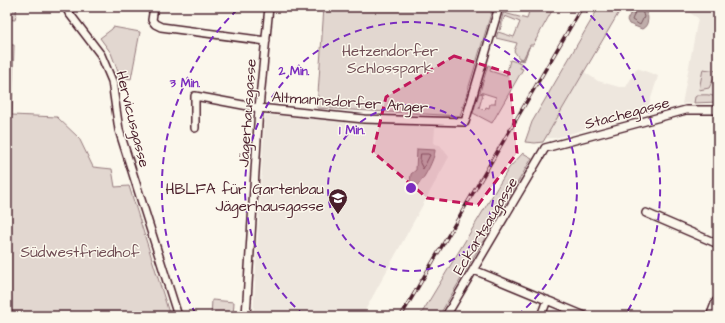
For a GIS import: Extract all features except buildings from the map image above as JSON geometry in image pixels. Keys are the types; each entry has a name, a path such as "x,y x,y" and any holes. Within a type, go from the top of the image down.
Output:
{"main road":[{"path":"712,316 718,303"}],"street":[{"name":"Hervicusgasse","path":"66,7 101,55 112,81 119,130 178,316"},
{"path":"154,7 152,20 155,24 266,41"},
{"name":"Jägerhausgasse","path":"246,316 259,108 269,7"},
{"name":"Altmannsdorfer Anger","path":"195,128 195,96 259,108 364,118 465,122 499,7"},
{"name":"Stachegasse","path":"545,148 686,110 718,110"},
{"name":"Eckartsaugasse","path":"446,316 545,148"},
{"path":"646,213 718,244"},
{"path":"474,270 585,316"},
{"path":"541,316 547,300"}],"highlighted area":[{"path":"454,56 509,73 517,153 478,205 427,198 373,152 386,97"}],"shaded area":[{"path":"680,7 718,7 718,101 682,104 698,18"},
{"path":"637,68 658,76 647,111 555,138 545,138 584,72 598,81 619,87 626,87"},
{"name":"HBLFA für Gartenbau Jägerhausgasse","path":"265,115 435,127 434,144 440,145 449,157 362,316 253,316"}],"green space":[{"path":"7,7 17,7 15,20 7,19"},
{"name":"Hetzendorfer Schlosspark","path":"324,7 493,7 460,116 317,108"},
{"path":"530,7 554,7 533,45 530,45 524,61 519,60 518,62 521,63 520,68 523,69 492,123 473,113 479,93 483,94 479,108 485,110 486,107 489,108 490,104 495,104 496,97 480,92 488,65 491,66 490,71 506,76 510,60 517,62 519,59 524,60 529,47 523,59 519,58 514,51 517,43 496,38 498,32 514,37 520,22 505,16 499,30 503,14 527,19"},
{"path":"599,7 622,7 543,142 525,142 532,122"},
{"path":"113,27 140,32 131,79 120,77 111,53 100,38"},
{"name":"Südwestfriedhof","path":"7,45 14,45 12,115 57,117 79,138 93,167 112,169 115,187 129,186 170,316 7,316"},
{"path":"703,69 718,71 718,74 716,74 709,88 699,90"},
{"path":"698,95 715,97 718,102 694,103 695,97"},
{"path":"523,153 532,158 439,316 420,316 509,168"},
{"path":"212,300 234,302 233,316 211,316"}],"water":[{"path":"634,7 644,7 647,13 648,19 645,27 642,29 629,24 627,20"},
{"path":"417,149 435,150 428,170 416,186 410,183 411,174 416,170"}],"railway":[{"path":"401,316 582,7"}],"place":[{"name":"HBLFA für Gartenbau Jägerhausgasse","path":"338,215"}]}
